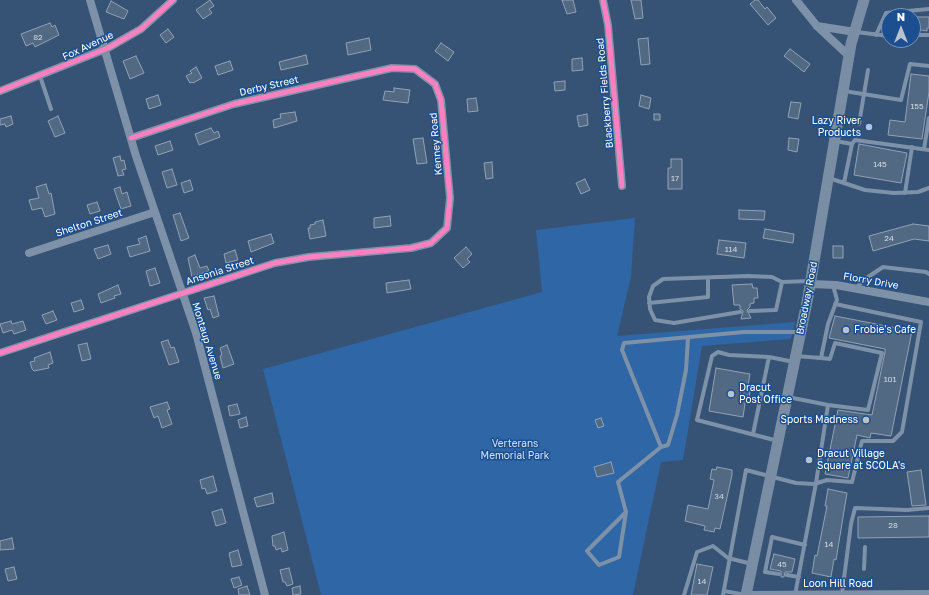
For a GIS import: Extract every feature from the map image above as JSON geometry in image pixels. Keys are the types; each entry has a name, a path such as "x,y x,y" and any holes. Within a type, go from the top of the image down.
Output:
{"main road":[{"name":"Broadway Road","path":"746,595 810,283 849,56 864,0"}],"street":[{"name":"Montaup Avenue","path":"90,0 130,138 204,364 265,595"},
{"name":"Fox Avenue","path":"0,91 104,50 142,29 173,0"},
{"name":"Blackberry Fields Road","path":"603,0 608,25 622,186"},
{"path":"796,0 817,26 849,56"},
{"path":"817,26 855,32"},
{"name":"Derby Street","path":"130,138 242,102 392,68 415,69"},
{"name":"Kenney Road","path":"415,69 435,84 441,100 450,198 447,228"},
{"name":"Shelton Street","path":"29,253 155,212"},
{"name":"Ansonia Street","path":"0,353 275,263 309,257 411,248 431,243 447,228"},
{"name":"Florry Drive","path":"810,283 856,288 929,302"},
{"name":"Loon Hill Road","path":"746,595 929,594"}],"lane":[{"path":"876,35 886,12 929,9"},
{"path":"855,32 881,36"},
{"path":"843,91 901,100 910,64 929,66"},
{"path":"859,124 868,70"},
{"path":"40,76 51,109"},
{"path":"844,183 852,144 855,140 927,150 929,118"},
{"path":"835,141 852,144"},
{"path":"905,193 912,147"},
{"path":"829,178 866,190 894,193 918,192 929,188"},
{"path":"856,288 865,279 883,267 926,272 929,274"},
{"path":"740,312 674,323 655,320 650,309 649,297 653,286 663,279 772,277 782,282 810,283"},
{"path":"649,303 708,297 708,278"},
{"path":"750,311 776,310 782,282"},
{"path":"821,358 828,324 837,300 833,285"},
{"path":"746,595 723,593 746,470 792,482 816,483 827,480 852,482 862,441 893,441 902,432 921,322 835,304"},
{"path":"661,447 622,350 624,342 688,338 744,332 800,332"},
{"path":"626,512 587,551 599,566 619,556 626,512 618,482 661,447 668,445 677,415 686,370 688,338"},
{"path":"778,441 697,420 712,356 718,352 750,358 830,359 835,343 882,353 868,410 828,405 787,397"},
{"path":"753,434 769,358"},
{"path":"795,595 816,483 828,405"},
{"path":"844,595 851,524 855,508 907,510 929,508"},
{"path":"779,574 765,572 772,537 805,545"},
{"path":"684,595 697,552 713,546 730,559 752,564"},
{"path":"864,569 865,547"},
{"path":"787,575 799,577"}],"green space":[{"name":"Verterans Memorial Park","path":"635,218 631,277 617,336 795,322 791,339 702,346 683,460 661,462 633,595 321,595 263,369 542,292 536,230"}],"building":[{"path":"210,0 214,6 209,9 212,13 203,19 196,10"},
{"path":"562,0 573,0 576,12 567,14"},
{"path":"631,0 641,0 643,18 635,19"},
{"path":"755,0 758,0 765,9 767,7 776,18 768,25 750,4"},
{"path":"111,1 128,11 124,19 106,12"},
{"path":"921,17 929,17 929,28 927,28 927,31 921,30"},
{"path":"50,23 52,27 55,25 59,35 35,47 33,43 26,46 21,34"},
{"path":"168,29 174,37 166,43 160,35"},
{"path":"369,38 371,50 348,55 346,43"},
{"path":"648,38 650,64 641,65 638,39"},
{"path":"441,43 454,52 448,61 435,51"},
{"path":"790,49 810,64 804,72 784,56"},
{"path":"306,55 308,64 281,70 279,62"},
{"path":"136,56 144,73 130,79 123,61"},
{"path":"582,58 583,70 572,71 572,59"},
{"path":"230,61 233,70 218,75 215,66"},
{"path":"196,67 202,78 190,83 186,76 192,73 190,71"},
{"path":"911,74 929,76 929,92 922,139 888,135 890,120 905,122"},
{"path":"565,81 565,90 555,91 554,82"},
{"path":"394,88 410,90 408,103 383,100 385,91 394,92"},
{"path":"158,95 161,105 149,109 146,99"},
{"path":"641,95 651,98 649,109 639,106"},
{"path":"476,98 478,111 468,112 467,99"},
{"path":"791,102 801,103 798,119 788,117"},
{"path":"295,112 297,121 274,128 273,120 281,118 280,114"},
{"path":"587,114 588,125 579,127 577,116"},
{"path":"654,114 660,114 660,120 654,120"},
{"path":"11,116 13,124 6,127 5,124 0,125 0,119"},
{"path":"58,116 65,133 55,137 48,121"},
{"path":"211,128 214,133 218,131 220,137 199,145 195,134"},
{"path":"423,138 427,163 417,164 413,139"},
{"path":"789,138 799,139 797,152 788,150"},
{"path":"170,141 173,150 158,155 155,146"},
{"path":"859,144 907,153 901,183 854,175"},
{"path":"120,156 121,161 124,160 126,169 122,170 124,175 118,176 113,158"},
{"path":"671,159 682,159 682,189 668,189 668,168 671,168"},
{"path":"492,162 493,178 486,179 484,163"},
{"path":"172,169 177,185 167,188 162,172"},
{"path":"585,179 590,190 581,194 576,183"},
{"path":"190,180 193,190 184,193 181,183"},
{"path":"46,184 49,194 51,193 55,214 45,217 42,208 32,210 29,200 39,198 36,187"},
{"path":"120,187 122,194 127,192 131,206 121,209 114,189"},
{"path":"97,202 100,211 90,214 87,205"},
{"path":"739,210 765,211 764,220 739,219"},
{"path":"180,213 189,238 181,241 173,215"},
{"path":"390,216 391,226 374,228 374,218"},
{"path":"323,220 326,236 310,239 308,228 310,228 310,225"},
{"path":"913,224 929,226 929,241 914,239 873,251 869,236"},
{"path":"765,229 794,234 793,243 763,238"},
{"path":"271,234 274,243 251,252 248,241"},
{"path":"146,236 150,251 130,257 127,247 140,244 138,239"},
{"path":"719,240 746,243 744,258 717,254"},
{"path":"108,245 111,254 98,259 94,249"},
{"path":"833,246 843,246 843,258 833,258"},
{"path":"466,247 472,254 467,259 470,262 463,268 454,258"},
{"path":"235,250 238,260 226,263 224,254"},
{"path":"195,255 200,268 207,266 209,271 192,277 188,258"},
{"path":"155,268 160,283 150,286 146,271"},
{"path":"409,280 411,289 387,293 386,283"},
{"path":"752,284 753,288 757,288 758,298 754,298 754,303 750,304 750,307 747,310 751,318 741,319 743,311 740,309 740,305 734,305 732,285"},
{"path":"118,285 121,294 101,303 98,294"},
{"path":"214,296 219,316 213,318 210,309 208,310 204,298"},
{"path":"81,300 84,309 74,312 71,303"},
{"path":"53,311 57,320 46,324 42,315"},
{"path":"835,316 912,331 891,436 871,433 870,438 857,435 848,478 825,474 838,410 872,415 885,349 829,338"},
{"path":"11,321 12,324 23,321 26,330 14,334 12,330 3,333 0,324"},
{"path":"168,340 171,348 174,347 179,362 169,365 161,342"},
{"path":"87,343 91,359 82,361 78,345"},
{"path":"227,345 234,364 223,368 220,348"},
{"path":"50,352 53,363 48,365 49,368 34,371 30,362 35,361 34,358"},
{"name":"Dracut Post Office","path":"716,368 750,374 747,391 750,391 749,398 746,397 743,417 709,411"},
{"path":"167,402 170,409 167,410 172,424 162,428 158,416 154,418 150,407"},
{"path":"237,404 240,414 230,416 228,406"},
{"path":"246,417 248,426 240,428 238,420"},
{"path":"601,418 604,426 598,428 595,420"},
{"path":"611,462 614,473 597,477 594,467"},
{"path":"717,467 732,470 732,475 720,529 715,528 714,532 704,530 705,526 685,521 688,505 708,509 714,480 710,479 712,469 716,470"},
{"path":"921,470 926,505 912,506 907,472"},
{"path":"213,476 217,491 207,494 205,488 202,489 200,480"},
{"path":"828,489 847,493 836,560 834,559 831,577 812,573 827,506 825,506"},
{"path":"272,493 274,503 257,507 254,498"},
{"path":"222,509 226,523 216,526 212,512"},
{"path":"929,516 929,537 858,538 858,517"},
{"path":"284,532 288,550 282,552 281,548 276,550 275,546 273,546 272,536"},
{"path":"12,538 14,549 0,550 0,541"},
{"path":"238,550 242,565 232,567 229,553"},
{"path":"774,554 795,559 792,572 785,572 784,577 781,577 781,571 770,569"},
{"path":"697,564 713,567 707,595 691,595"},
{"path":"14,567 17,579 8,581 5,569"},
{"path":"289,568 293,584 287,586 285,582 283,582 280,570"},
{"path":"239,577 242,585 234,588 231,579"},
{"path":"247,586 250,595 239,595 238,589"},
{"path":"300,586 301,594 293,595 292,588"}],"cycle path":[{"path":"0,91 108,48 141,29 173,0"},
{"path":"603,0 608,25 622,186"},
{"path":"0,353 275,263 309,257 411,248 431,243 447,228 450,198 441,100 435,84 415,69 392,68 234,104 131,138"}],"place":[{"name":"Lazy River Products","path":"869,127"},
{"name":"Frobie's Cafe","path":"846,330"},
{"name":"Dracut Post Office","path":"731,394"},
{"name":"Sports Madness","path":"866,420"},
{"name":"Dracut Village Square at SCOLA's","path":"809,460"}]}
